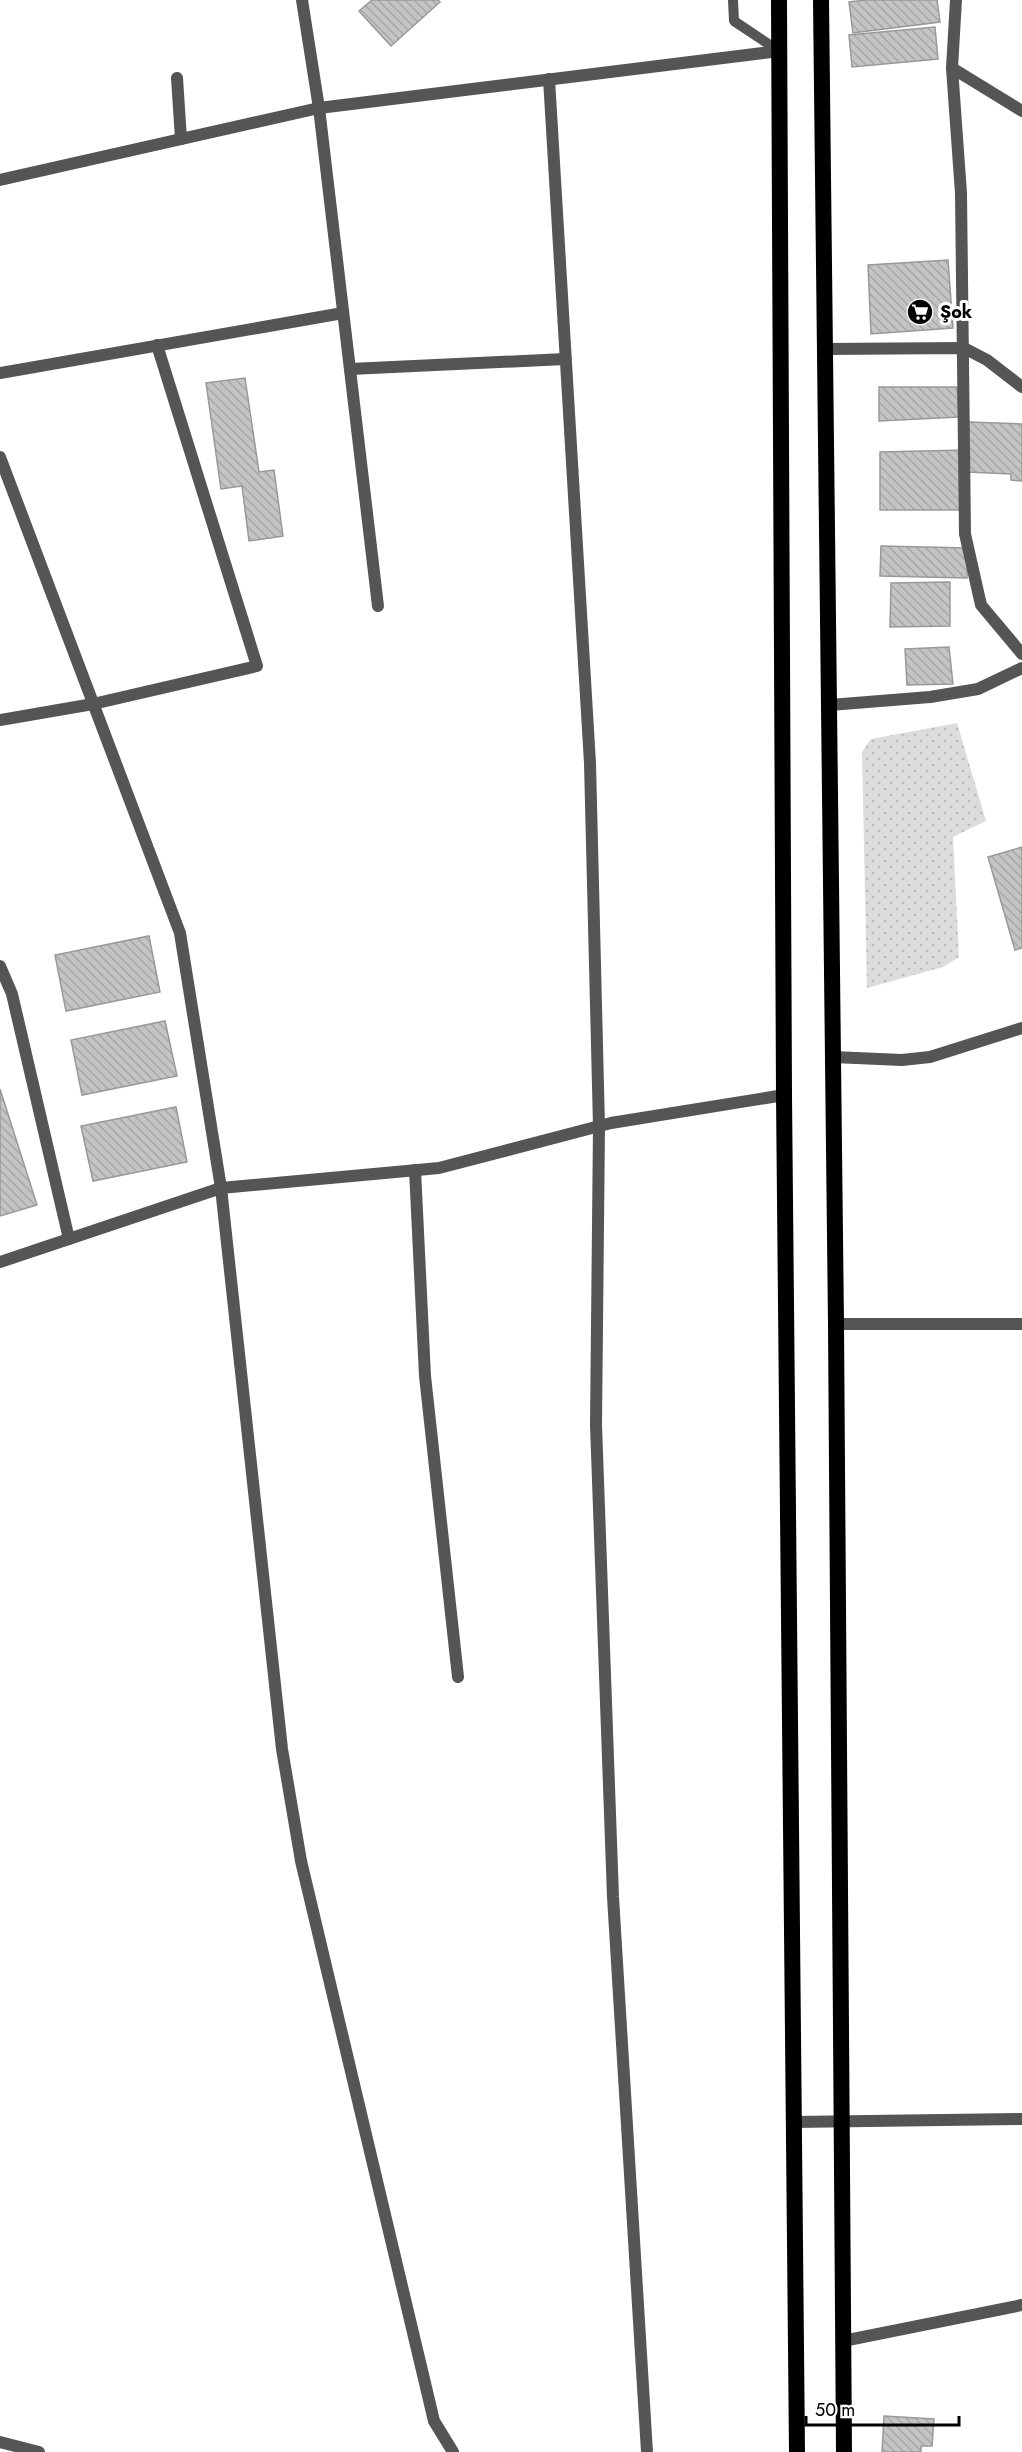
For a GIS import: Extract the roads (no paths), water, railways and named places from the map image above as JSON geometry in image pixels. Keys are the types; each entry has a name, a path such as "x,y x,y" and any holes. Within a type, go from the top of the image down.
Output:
{"highway":[{"path":"779,0 784,1095 796,2452"},
{"path":"821,0 836,1324 844,2452"}],"street":[{"path":"302,0 319,108 378,606"},
{"path":"956,0 952,68 961,193 966,534 981,604 1022,654"},
{"path":"0,180 319,108 779,51"},
{"path":"952,68 1022,111"},
{"path":"177,78 181,139"},
{"path":"549,79 590,763 599,1126 597,1461 613,1897 647,2452"},
{"path":"0,373 343,313"},
{"path":"0,720 93,704 257,666 157,345"},
{"path":"824,349 964,348 987,360 1022,387"},
{"path":"350,369 565,359"},
{"path":"0,457 180,933 221,1188 282,1749 301,1861 434,2421 453,2452"},
{"path":"830,705 930,697 978,689 1022,668"},
{"path":"0,966 12,994 69,1239"},
{"path":"833,1057 902,1060 930,1057 1022,1028"},
{"path":"0,1262 221,1188 439,1168 599,1126 784,1095"},
{"path":"415,1170 425,1376 458,1677"},
{"path":"836,1324 1022,1324"},
{"path":"793,2122 1022,2119"},
{"path":"843,2341 1022,2305"},
{"path":"0,2442 39,2452"}],"lane":[{"path":"733,0 734,21 779,51"}],"place":[{"name":"Şok","path":"920,312"}]}
